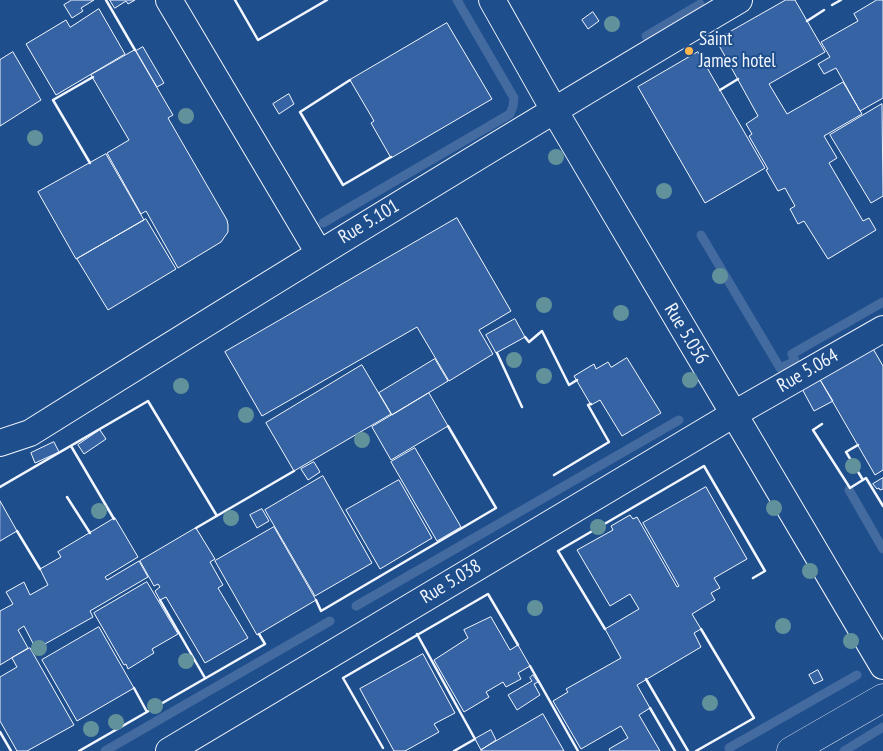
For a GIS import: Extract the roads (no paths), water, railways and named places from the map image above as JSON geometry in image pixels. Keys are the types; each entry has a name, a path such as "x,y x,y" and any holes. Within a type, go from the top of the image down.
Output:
{"street":[{"path":"169,0 318,253"},
{"name":"Rue 5.056","path":"492,0 554,110 883,666"},
{"name":"Rue 5.101","path":"0,443 30,433 318,253 739,0"},
{"name":"Rue 5.064","path":"734,414 883,329"},
{"name":"Rue 5.038","path":"169,751 734,414"},
{"path":"791,751 883,698"}],"waterway":[{"path":"323,223 510,114 514,98 457,0"},
{"path":"646,36 700,4"},
{"path":"701,235 780,368 795,361 792,354 883,302"},
{"path":"356,606 679,420"},
{"path":"849,490 883,549"},
{"path":"105,751 330,621"},
{"path":"729,748 857,675"},
{"path":"844,751 883,727"}],"place":[{"name":"Saint James hotel","path":"689,51"}]}
